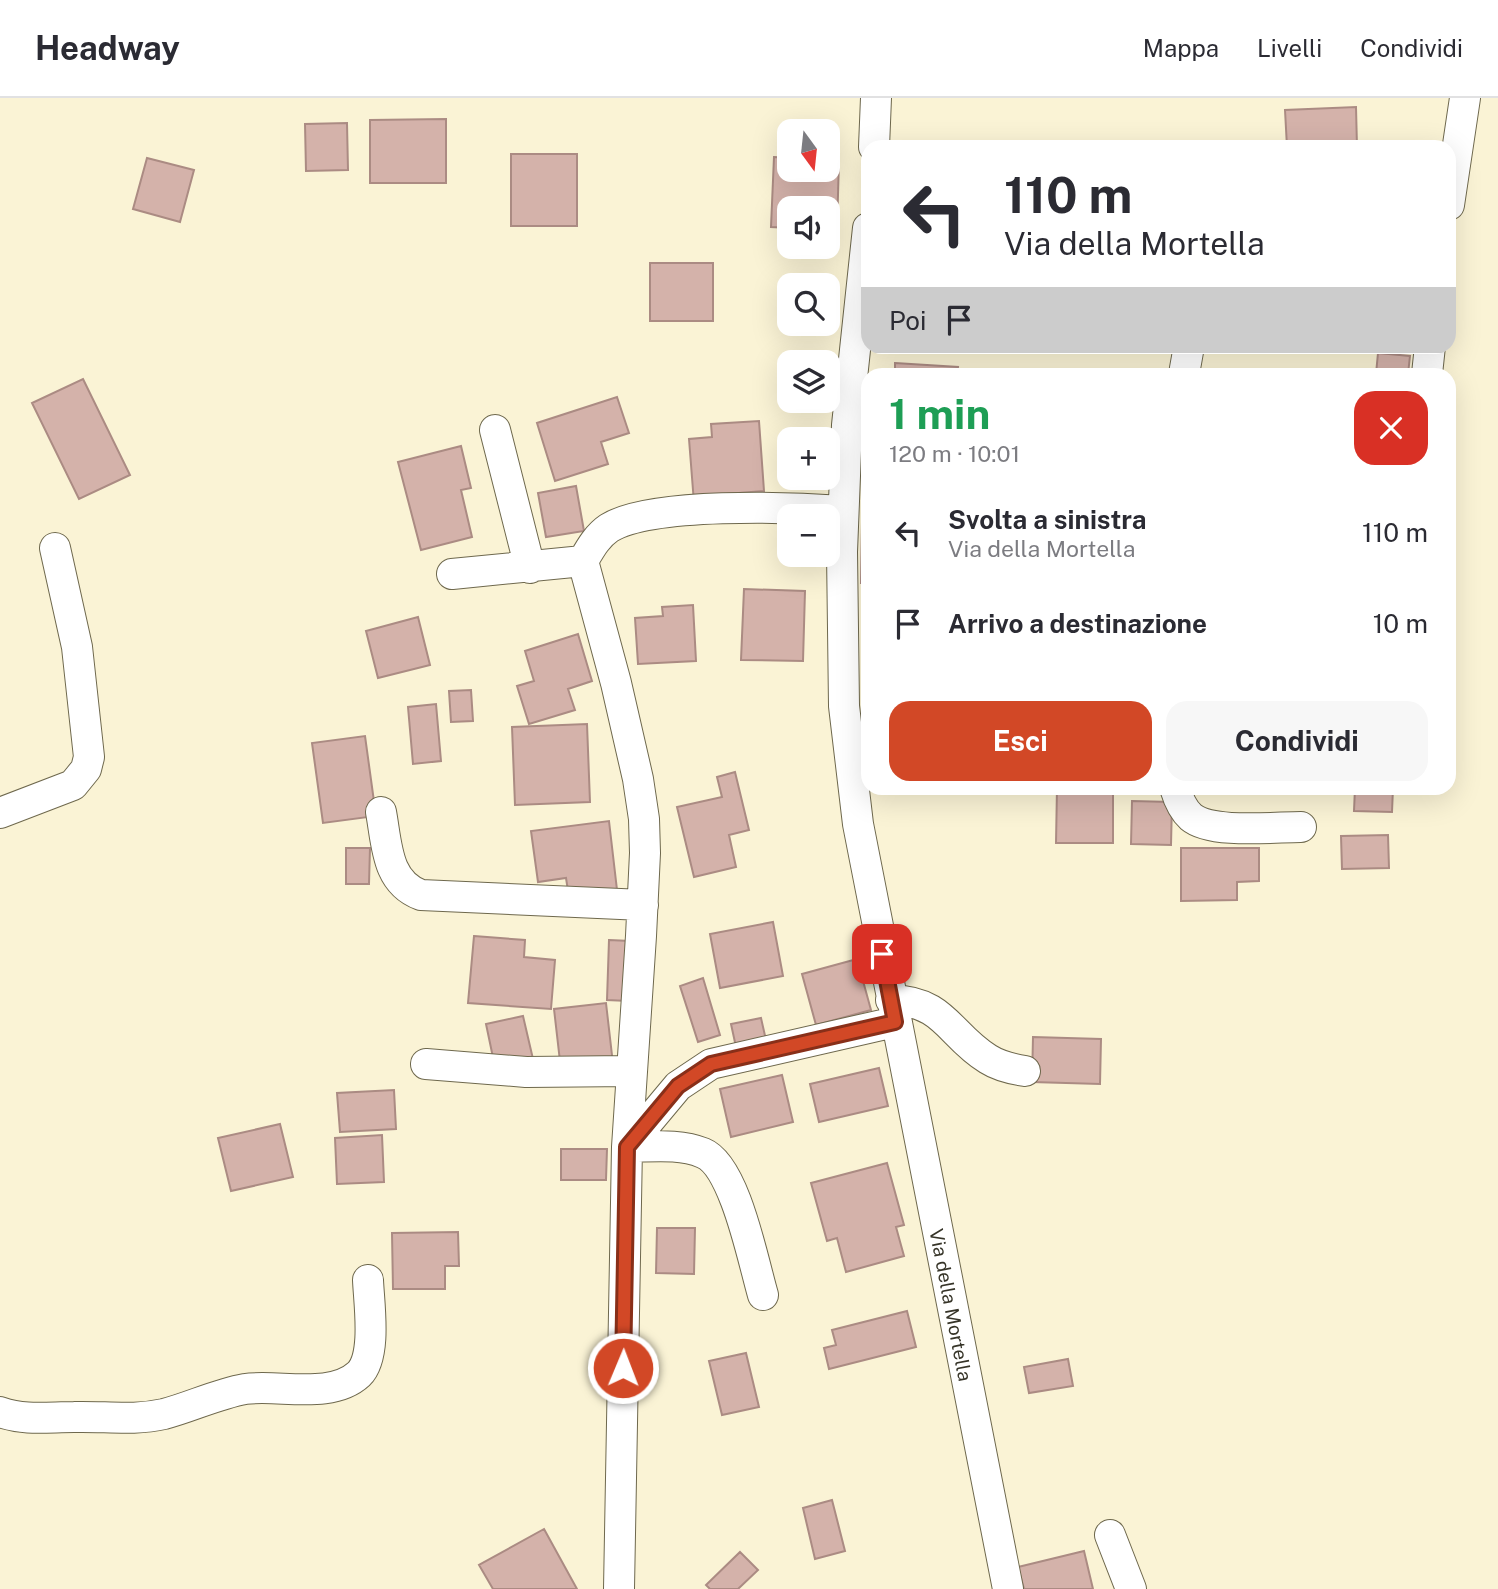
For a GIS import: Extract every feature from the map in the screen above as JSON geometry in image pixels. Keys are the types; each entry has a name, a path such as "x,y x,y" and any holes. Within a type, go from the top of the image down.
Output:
{"street":[{"path":"874,140 876,98"},
{"path":"1456,158 1465,98"},
{"name":"Via della Mortella","path":"861,286 853,352 857,464 843,511 856,708 858,824 1008,1589"},
{"path":"495,430 530,569"},
{"path":"452,574 530,569 583,561 607,530 637,518 699,510 806,508 843,511"},
{"path":"0,813 73,785 86,769 89,757 78,647 55,548"},
{"path":"583,561 610,657 642,800 645,853 627,1147 619,1589"},
{"path":"1178,795 1185,810 1204,824 1222,827 1301,827"},
{"path":"381,812 391,868 401,884 421,895 643,905"},
{"path":"627,1147 678,1086 711,1064 893,1011 907,1000 926,1006 987,1059 1025,1071"},
{"path":"426,1064 526,1072 631,1071"},
{"path":"627,1147 684,1148 701,1152 717,1163 731,1189 763,1295"},
{"path":"0,1412 36,1418 126,1419 167,1413 243,1390 317,1388 346,1382 362,1369 368,1354 368,1280"},
{"path":"1110,1535 1131,1589"}],"building":[{"path":"1356,107 1357,140 1287,140 1285,110"},
{"path":"446,119 446,183 370,183 370,120"},
{"path":"347,123 348,170 306,171 305,124"},
{"path":"511,154 577,154 577,226 511,226"},
{"path":"774,157 777,157 777,182 838,182 838,196 777,196 777,227 771,227"},
{"path":"147,158 194,170 180,222 133,209"},
{"path":"650,263 713,263 713,321 650,321"},
{"path":"1378,354 1410,356 1409,368 1377,368"},
{"path":"895,363 958,367 958,368 895,368"},
{"path":"83,379 130,475 79,499 32,403"},
{"path":"617,397 629,433 601,442 608,464 555,481 537,423"},
{"path":"759,421 764,491 726,494 694,503 689,439 712,437 711,424"},
{"path":"461,446 471,488 461,490 472,537 421,550 398,462"},
{"path":"576,486 584,531 546,537 538,493"},
{"path":"744,589 805,591 803,661 741,660"},
{"path":"693,605 696,661 638,664 635,618 663,616 662,607"},
{"path":"418,617 430,665 378,678 366,631"},
{"path":"578,634 592,681 568,689 575,710 529,724 517,686 534,681 525,651"},
{"path":"471,690 473,721 451,722 449,691"},
{"path":"436,704 441,761 413,764 408,707"},
{"path":"587,724 590,802 515,805 512,727"},
{"path":"365,736 376,816 323,823 312,743"},
{"path":"735,772 749,830 729,835 736,867 694,877 677,807 722,797 717,777"},
{"path":"1057,795 1113,795 1113,843 1056,843"},
{"path":"1355,795 1393,795 1392,812 1354,811"},
{"path":"1132,801 1172,802 1171,845 1131,844"},
{"path":"609,821 617,890 569,897 566,878 538,882 531,831"},
{"path":"1388,835 1389,868 1342,869 1341,836"},
{"path":"346,848 370,848 369,884 346,884"},
{"path":"1181,848 1259,848 1259,881 1237,882 1237,900 1181,901"},
{"path":"773,922 783,976 720,988 710,934"},
{"path":"474,936 525,940 524,957 555,960 551,1009 468,1003"},
{"path":"609,940 630,941 628,1001 607,1000"},
{"path":"857,959 871,1010 816,1025 802,974"},
{"path":"703,978 720,1035 698,1042 680,986"},
{"path":"606,1003 613,1064 561,1070 554,1009"},
{"path":"523,1016 533,1059 495,1067 486,1024"},
{"path":"761,1018 766,1040 736,1047 731,1024"},
{"path":"1033,1037 1101,1039 1100,1084 1032,1082"},
{"path":"879,1068 888,1106 819,1122 810,1084"},
{"path":"782,1075 793,1122 731,1137 720,1089"},
{"path":"394,1090 396,1129 340,1132 337,1093"},
{"path":"280,1124 293,1177 231,1191 218,1138"},
{"path":"382,1135 384,1182 337,1184 335,1138"},
{"path":"561,1149 607,1149 606,1180 561,1180"},
{"path":"887,1163 904,1225 896,1227 904,1256 846,1272 837,1238 827,1241 811,1183"},
{"path":"657,1228 695,1228 694,1274 656,1273"},
{"path":"458,1232 459,1266 445,1266 445,1289 393,1289 392,1233"},
{"path":"907,1311 916,1347 829,1369 824,1348 836,1345 832,1330"},
{"path":"746,1353 759,1407 722,1415 709,1361"},
{"path":"1068,1359 1073,1386 1029,1393 1024,1367"},
{"path":"832,1500 845,1551 815,1559 803,1508"},
{"path":"544,1529 577,1589 493,1589 479,1565"},
{"path":"1084,1551 1093,1589 1024,1589 1018,1567"},
{"path":"740,1552 758,1570 738,1589 710,1589 706,1585"}],"route":[{"path":"623,1368 627,1147 678,1086 711,1064 723,1059 895,1022 882,954"}]}
